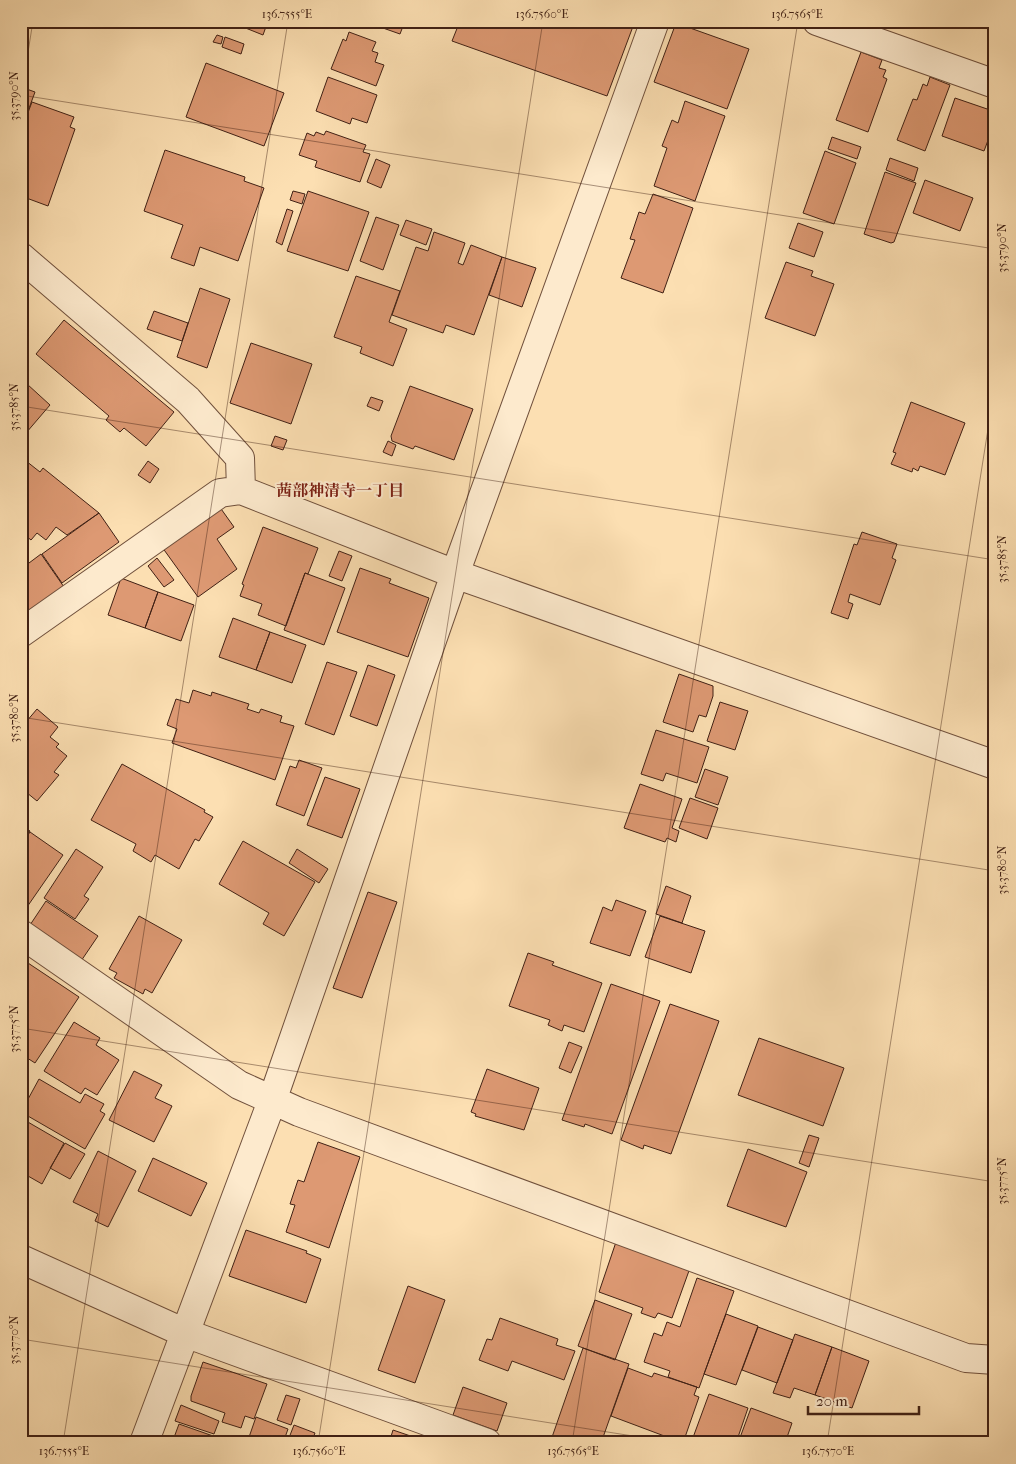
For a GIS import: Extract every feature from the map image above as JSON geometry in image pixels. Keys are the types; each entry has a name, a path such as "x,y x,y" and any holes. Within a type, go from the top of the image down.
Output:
{"street":[{"path":"144,1443 272,1101 455,574 655,21"},
{"path":"817,21 995,84"},
{"path":"21,257 188,400 240,458 241,490"},
{"path":"21,634 220,493 241,490 455,574 995,765"},
{"path":"21,934 239,1085 272,1101 966,1358 995,1360"},
{"path":"21,1259 185,1333 487,1443"}],"building":[{"path":"228,21 268,21 263,35"},
{"path":"363,21 405,21 400,34"},
{"path":"460,21 635,21 607,96 452,41"},
{"path":"676,23 749,49 727,109 654,82"},
{"path":"349,32 376,42 372,51 378,53 375,62 384,65 376,86 331,69 343,39 346,41"},
{"path":"217,35 223,37 221,44 213,42"},
{"path":"225,37 244,44 241,54 222,47"},
{"path":"861,52 882,60 879,68 886,70 883,77 887,79 868,132 836,120"},
{"path":"206,63 284,93 264,146 186,117"},
{"path":"328,77 377,95 367,123 352,118 350,124 316,111"},
{"path":"930,77 950,85 925,151 897,140 913,99 917,100 923,84 927,86"},
{"path":"21,87 35,92 21,130"},
{"path":"955,98 993,111 988,125 993,127 984,151 942,136"},
{"path":"685,101 725,116 695,201 654,186 667,148 662,146 672,120 678,123"},
{"path":"32,102 74,117 70,127 75,129 48,206 21,196 21,131"},
{"path":"326,131 366,145 363,152 370,154 360,182 315,167 317,161 299,155 307,133 314,136 316,132 324,135"},
{"path":"832,137 861,147 857,159 828,149"},
{"path":"165,150 245,177 244,181 264,188 238,261 200,247 194,266 171,258 183,225 144,211"},
{"path":"825,151 856,163 834,224 803,213"},
{"path":"890,158 918,168 914,181 886,170"},
{"path":"376,159 390,165 381,188 367,182"},
{"path":"885,172 916,183 894,242 891,243 864,234"},
{"path":"925,180 973,198 960,231 913,213"},
{"path":"293,191 305,194 302,204 290,200"},
{"path":"308,191 369,212 348,271 287,251"},
{"path":"653,194 693,208 663,293 621,278 635,240 630,239 639,212 645,214"},
{"path":"287,209 293,211 282,245 276,242"},
{"path":"376,217 399,225 383,270 360,261"},
{"path":"406,220 432,229 426,245 400,235"},
{"path":"798,223 823,232 814,257 789,248"},
{"path":"434,232 465,243 458,263 463,265 471,245 502,257 474,335 446,325 443,333 392,315 416,247 428,251"},
{"path":"502,257 536,268 522,307 489,295"},
{"path":"786,262 813,271 811,276 834,284 815,336 765,318"},
{"path":"356,276 400,291 389,322 407,329 393,366 360,353 362,347 334,337"},
{"path":"200,288 230,299 207,368 177,357"},
{"path":"154,311 188,323 182,341 147,329"},
{"path":"64,320 174,412 146,446 124,428 120,432 106,420 109,416 36,354"},
{"path":"251,343 312,364 291,424 230,403"},
{"path":"27,384 50,405 26,433 21,429 21,390"},
{"path":"410,386 473,409 454,460 415,446 413,449 392,441 391,436"},
{"path":"371,397 383,401 379,411 367,406"},
{"path":"911,402 965,423 945,475 920,466 918,471 913,468 912,472 891,464 896,453 893,452"},
{"path":"275,436 287,440 283,450 271,446"},
{"path":"388,441 396,445 392,456 383,452"},
{"path":"21,457 40,472 43,468 99,513 67,535 56,527 46,540 37,533 31,540 21,532"},
{"path":"148,461 159,469 150,483 138,475"},
{"path":"219,506 234,527 217,539 237,569 198,597 162,547"},
{"path":"99,513 119,542 62,583 42,554"},
{"path":"263,527 318,548 308,574 305,573 286,626 258,615 262,604 240,596 244,585 242,584"},
{"path":"862,532 897,544 892,558 896,560 880,605 850,594 848,602 853,604 848,619 831,613 854,544 857,545"},
{"path":"339,551 352,556 342,581 329,576"},
{"path":"41,554 64,587 21,617 21,569"},
{"path":"157,558 174,580 164,587 148,566"},
{"path":"360,568 391,579 389,583 429,598 408,657 337,632"},
{"path":"305,573 345,588 324,645 284,630"},
{"path":"121,578 158,592 145,628 108,615"},
{"path":"158,592 194,605 181,641 145,628"},
{"path":"233,618 270,632 256,670 219,657"},
{"path":"270,632 306,645 292,683 256,670"},
{"path":"327,662 357,672 334,735 305,724"},
{"path":"368,665 395,675 377,726 350,716"},
{"path":"679,674 713,686 713,696 706,717 699,715 693,732 663,722"},
{"path":"193,690 211,696 212,692 249,704 247,709 259,713 261,709 282,716 280,722 294,726 275,780 172,743 177,729 167,725 176,699 189,703"},
{"path":"720,702 748,711 735,750 707,741"},
{"path":"37,709 58,727 50,737 59,744 56,747 67,756 54,772 59,775 37,801 21,788 21,718 26,722"},
{"path":"656,730 709,747 697,783 666,773 663,781 641,774"},
{"path":"299,760 322,768 304,816 276,805 290,766 296,768"},
{"path":"122,764 205,810 204,812 213,817 199,841 195,839 179,869 155,855 151,862 133,851 136,844 91,820"},
{"path":"705,769 728,777 718,805 695,797"},
{"path":"325,777 360,789 342,838 307,825"},
{"path":"640,784 682,799 672,828 679,831 676,842 667,838 665,842 624,828"},
{"path":"690,798 718,808 707,839 679,828"},
{"path":"21,825 30,831 21,844"},
{"path":"30,832 63,855 27,907 21,903 21,845"},
{"path":"243,841 315,882 284,936 263,924 269,913 219,884"},
{"path":"76,849 103,867 84,896 89,899 75,919 44,898"},
{"path":"297,849 328,869 319,883 289,863"},
{"path":"666,886 691,896 682,923 656,914"},
{"path":"368,892 397,902 362,998 333,988"},
{"path":"616,900 646,911 630,956 590,943 603,907 612,911"},
{"path":"46,901 98,936 79,964 28,928"},
{"path":"139,916 182,940 152,993 145,989 143,994 114,978 117,973 109,969"},
{"path":"660,916 705,931 691,973 645,957"},
{"path":"528,953 554,962 552,965 602,983 584,1032 564,1025 562,1031 548,1025 550,1020 509,1006"},
{"path":"22,959 79,997 35,1063 21,1054"},
{"path":"611,984 660,1001 612,1134 585,1124 584,1127 562,1120"},
{"path":"670,1004 719,1021 671,1154 644,1145 643,1149 621,1140"},
{"path":"74,1022 100,1038 96,1045 119,1060 97,1095 85,1088 81,1094 44,1071"},
{"path":"759,1038 844,1068 823,1126 738,1095"},
{"path":"569,1042 582,1047 571,1073 559,1068"},
{"path":"487,1069 539,1088 524,1130 475,1116 476,1114 471,1112"},
{"path":"134,1071 162,1085 155,1098 172,1106 154,1142 109,1120"},
{"path":"39,1079 80,1103 85,1094 104,1104 100,1111 105,1114 85,1149 21,1112"},
{"path":"21,1118 64,1143 42,1184 21,1172"},
{"path":"809,1135 819,1138 809,1167 799,1163"},
{"path":"318,1142 360,1157 329,1248 286,1232 295,1205 290,1204 298,1180 304,1182"},
{"path":"65,1143 85,1154 70,1179 50,1168"},
{"path":"748,1149 807,1172 786,1227 727,1206"},
{"path":"98,1151 136,1171 108,1227 95,1221 98,1214 73,1202"},
{"path":"153,1158 207,1183 191,1216 138,1191"},
{"path":"246,1230 307,1251 306,1253 321,1259 306,1303 229,1276"},
{"path":"616,1242 690,1268 672,1318 658,1313 655,1318 641,1313 643,1308 599,1292"},
{"path":"697,1278 734,1291 699,1388 668,1377 670,1371 644,1362 654,1333 662,1336 667,1322 680,1327"},
{"path":"408,1286 445,1300 415,1383 378,1370"},
{"path":"595,1300 632,1314 615,1360 578,1346"},
{"path":"726,1314 758,1326 736,1385 704,1374"},
{"path":"500,1318 558,1339 556,1345 575,1351 564,1380 512,1361 508,1371 479,1360 487,1339 492,1340"},
{"path":"758,1327 793,1340 777,1383 742,1370"},
{"path":"795,1334 832,1347 815,1395 794,1388 790,1398 773,1393"},
{"path":"832,1347 869,1361 852,1408 815,1395"},
{"path":"583,1348 629,1364 601,1443 550,1443"},
{"path":"203,1362 267,1384 254,1419 245,1416 241,1428 222,1422 225,1413 191,1401"},
{"path":"628,1368 652,1377 654,1373 697,1387 694,1395 699,1397 683,1443 611,1416"},
{"path":"463,1387 507,1403 497,1431 453,1415"},
{"path":"709,1394 748,1408 736,1443 691,1443"},
{"path":"286,1395 300,1399 291,1425 277,1420"},
{"path":"181,1405 219,1421 214,1434 175,1421"},
{"path":"751,1408 792,1423 785,1443 738,1443"},
{"path":"256,1417 288,1429 283,1443 247,1443"},
{"path":"179,1424 233,1443 172,1443"},
{"path":"294,1425 315,1433 311,1443 287,1443"},
{"path":"393,1430 428,1442 428,1443 389,1443"},
{"path":"627,1437 644,1443 625,1443"}],"district":[{"name":"茜部神清寺一丁目","path":"340,490"}]}
